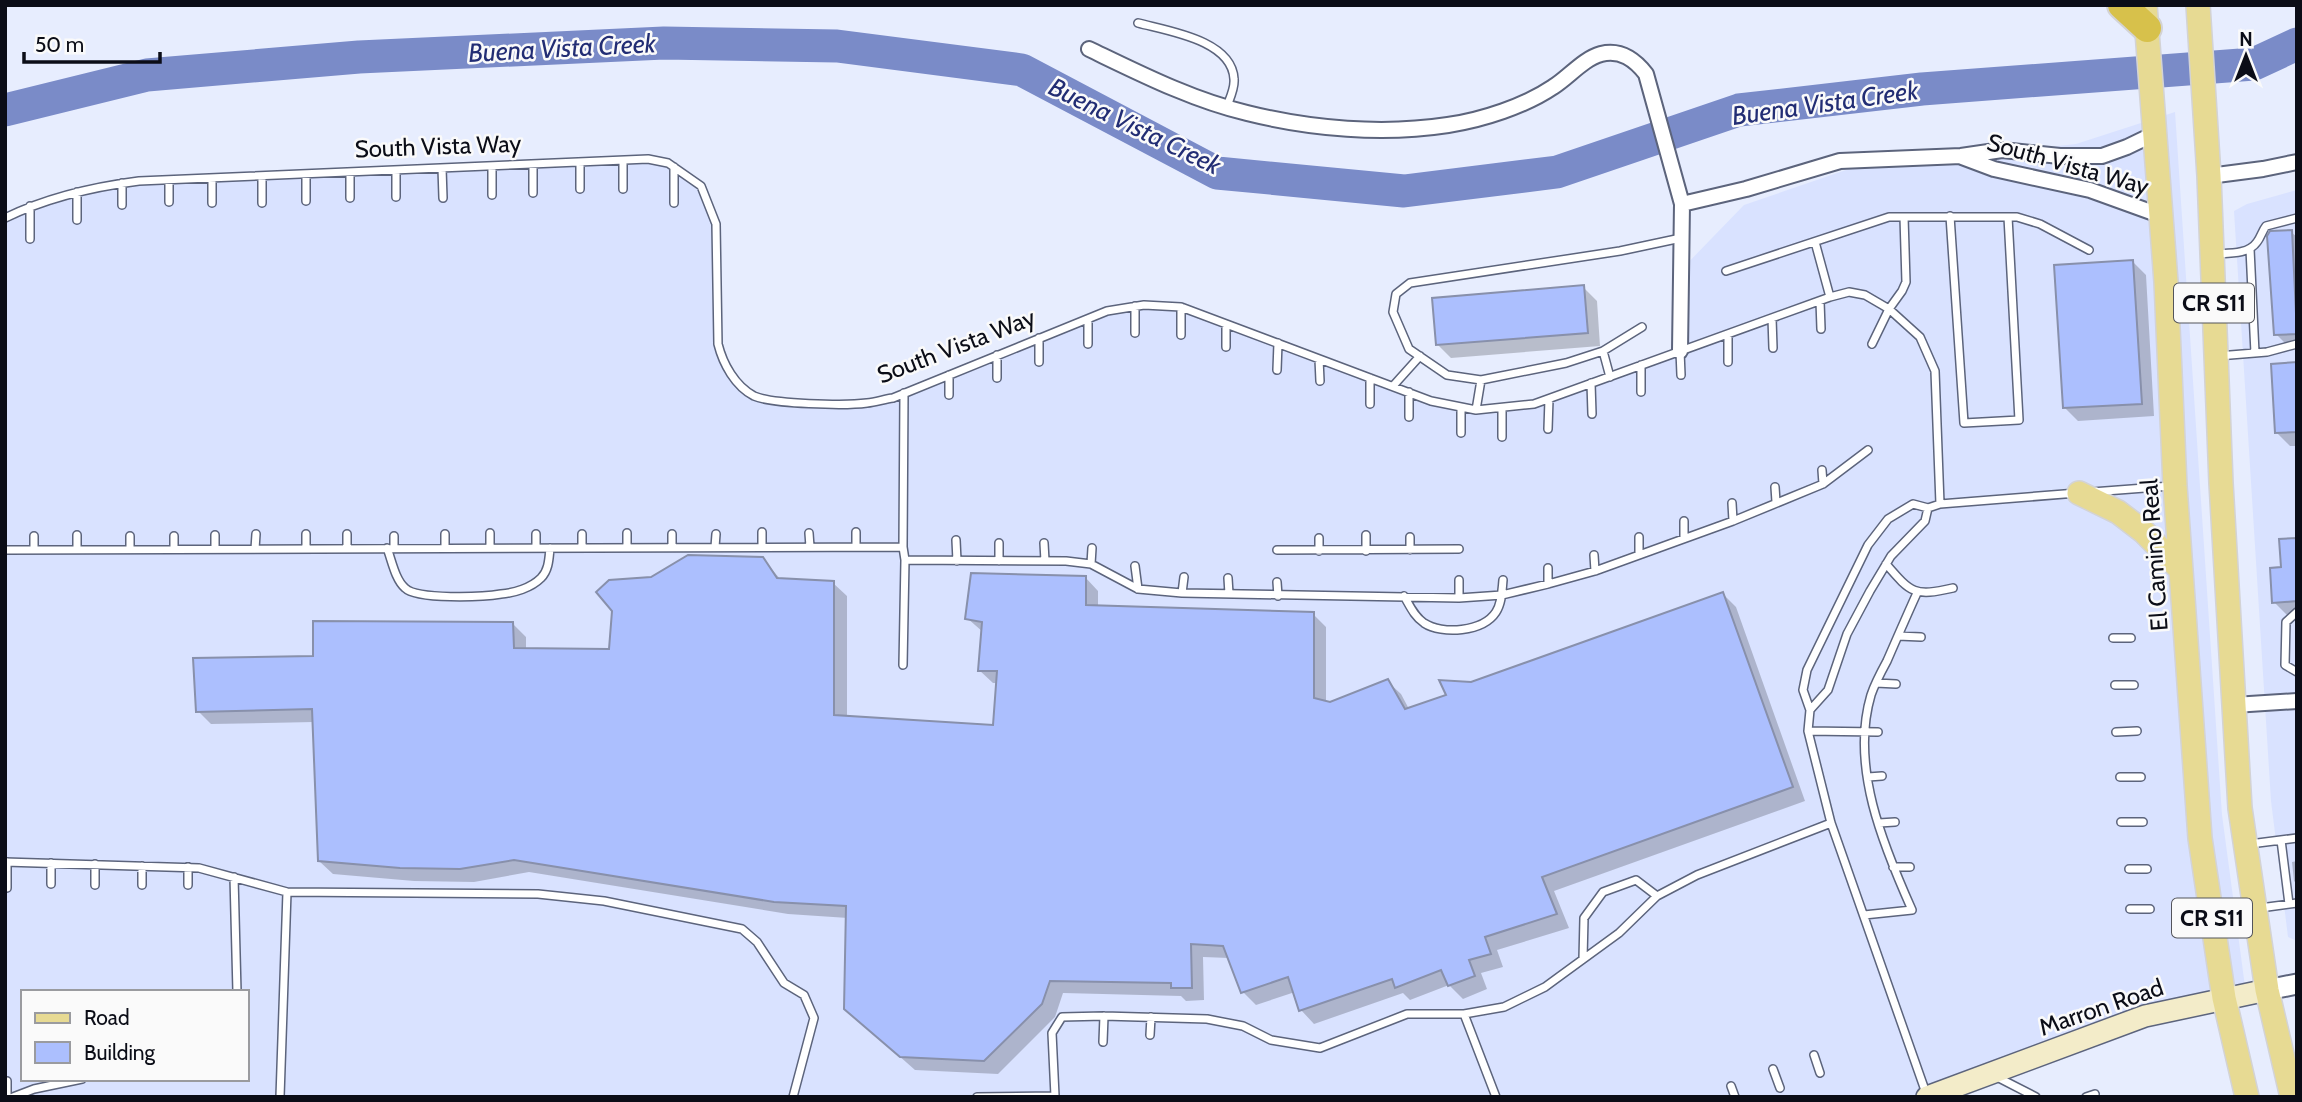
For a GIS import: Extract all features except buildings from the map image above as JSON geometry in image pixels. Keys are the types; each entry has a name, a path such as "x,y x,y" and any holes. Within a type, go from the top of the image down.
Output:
{"highway":[{"path":"2122,5 2146,17"}],"main road":[{"name":"CR S11","path":"2199,15 2240,808 2267,990 2292,1097"},
{"name":"El Camino Real","path":"2146,17 2162,216 2175,486 2200,838 2224,998 2247,1097"},
{"path":"2079,493 2118,512 2144,532 2181,570"},
{"name":"Marron Road","path":"1927,1097 2145,1016 2267,990"}],"street":[{"path":"1089,49 1154,81 1245,113 1310,125 1388,130 1450,125 1514,107 1552,88 1586,62 1602,54 1620,54 1635,60 1646,74 1682,204 1680,351"},
{"name":"South Vista Way","path":"1682,204 1746,189 1840,161 1961,156 2002,150 2060,156 2102,156 2156,132"},
{"name":"South Vista Way","path":"1961,156 1994,169 2090,190 2162,216"},
{"path":"2209,176 2297,162"},
{"path":"2234,705 2297,701"},
{"name":"Marron Road","path":"2267,990 2297,984"}],"lane":[{"path":"1138,23 1200,40 1218,51 1231,68 1235,80 1227,106"},
{"name":"South Vista Way","path":"5,218 30,206 92,187 122,183 648,159 668,163 701,186 716,224 718,344 722,361 742,387 755,396 779,402 866,403 904,393 1107,311 1136,306 1181,307 1432,401 1476,410 1502,408 1549,399 1849,292 1865,295 1889,309 1920,337 1935,371 1940,504"},
{"path":"623,161 623,190"},
{"path":"580,163 580,189"},
{"path":"533,164 533,193"},
{"path":"492,166 492,195"},
{"path":"674,167 674,203"},
{"path":"442,168 443,198"},
{"path":"396,170 396,197"},
{"path":"350,172 350,198"},
{"path":"306,174 306,201"},
{"path":"262,176 262,203"},
{"path":"212,178 212,203"},
{"path":"169,180 169,202"},
{"path":"122,183 122,205"},
{"path":"77,192 77,220"},
{"path":"30,206 30,239"},
{"path":"1950,216 1964,423 2019,420 2008,217"},
{"path":"1726,271 1889,217 2008,217 2040,224 2089,250"},
{"path":"1872,344 1906,282 1904,217"},
{"path":"2212,254 2240,253 2250,249 2266,226 2297,218"},
{"path":"1642,327 1603,351 1566,363 1481,380 1447,375 1409,349 1393,312 1396,294 1410,283 1620,251 1681,238"},
{"path":"1815,242 1830,297"},
{"path":"2250,249 2255,353"},
{"path":"1820,301 1821,329"},
{"path":"1136,306 1136,333"},
{"path":"1181,307 1181,335"},
{"path":"1772,318 1773,348"},
{"path":"1088,319 1088,344"},
{"path":"1226,324 1226,347"},
{"path":"1728,334 1728,362"},
{"path":"1039,338 1040,362"},
{"path":"1277,370 1278,343"},
{"path":"2216,356 2255,353 2297,344"},
{"path":"1603,351 1610,377"},
{"path":"1680,351 1681,375"},
{"path":"997,355 997,379"},
{"path":"1393,386 1419,356"},
{"path":"1319,359 1320,381"},
{"path":"1641,365 1641,392"},
{"path":"948,375 949,396"},
{"path":"1370,378 1370,404"},
{"path":"1476,410 1481,380"},
{"path":"1591,383 1592,414"},
{"path":"1409,392 1409,417"},
{"path":"903,665 904,393"},
{"path":"1548,429 1549,399"},
{"path":"1461,407 1461,433"},
{"path":"1502,408 1502,437"},
{"path":"905,560 1045,561 1091,565 1138,589 1182,593 1460,598 1502,595 1595,570 1733,521 1823,484 1868,450"},
{"path":"1822,470 1823,484"},
{"path":"1927,1097 1831,823 1808,731 1810,710 1803,691 1807,670 1868,545 1888,519 1913,504 1928,508 1940,504 2175,486"},
{"path":"1775,487 1776,502"},
{"path":"1732,503 1733,521"},
{"path":"1810,710 1828,690 1847,634 1891,556 1925,522 1928,508"},
{"path":"1684,521 1684,538"},
{"path":"762,532 762,547"},
{"path":"856,532 856,547"},
{"path":"489,533 489,548"},
{"path":"626,533 627,548"},
{"path":"809,533 810,547"},
{"path":"256,534 256,549"},
{"path":"306,534 306,549"},
{"path":"347,534 347,549"},
{"path":"445,534 445,548"},
{"path":"536,534 536,548"},
{"path":"582,534 582,548"},
{"path":"672,534 672,548"},
{"path":"715,547 716,534"},
{"path":"77,535 77,550"},
{"path":"215,535 215,549"},
{"path":"1366,535 1366,551"},
{"path":"34,536 34,550"},
{"path":"130,536 130,549"},
{"path":"174,536 174,549"},
{"path":"394,536 391,548 399,581 405,589 427,595 502,594 525,588 541,578 547,569 550,548"},
{"path":"1410,537 1410,550"},
{"path":"1639,537 1639,554"},
{"path":"1319,538 1319,551"},
{"path":"956,540 957,561"},
{"path":"999,543 999,561"},
{"path":"1044,543 1045,561"},
{"path":"5,550 903,547"},
{"path":"1091,565 1093,548"},
{"path":"1277,550 1460,549"},
{"path":"1594,555 1595,570"},
{"path":"1886,565 1906,587 1917,593 1935,593 1953,588"},
{"path":"1135,566 1138,589"},
{"path":"1548,568 1548,584"},
{"path":"1182,593 1184,577"},
{"path":"1228,578 1229,594"},
{"path":"1460,580 1460,598"},
{"path":"1405,596 1415,615 1426,624 1443,630 1466,629 1496,613 1502,595 1503,580"},
{"path":"1277,582 1278,596"},
{"path":"1864,915 1912,910 1878,823 1868,777 1864,732 1872,693 1917,593"},
{"path":"2297,612 2286,622 2284,648 2285,665 2297,672"},
{"path":"1898,636 1921,637"},
{"path":"2113,638 2131,638"},
{"path":"1876,683 1896,684"},
{"path":"2115,685 2134,685"},
{"path":"1808,731 1878,732"},
{"path":"2116,732 2137,731"},
{"path":"1868,777 1882,776"},
{"path":"2120,777 2141,777"},
{"path":"1878,823 1895,822"},
{"path":"2121,822 2143,822"},
{"path":"977,1097 1055,1097 1052,1033 1062,1017 1207,1019 1243,1026 1271,1040 1320,1048 1407,1014 1464,1014 1504,1007 1545,987 1637,918 1657,897 1697,875 1831,823"},
{"path":"2246,844 2297,838"},
{"path":"2256,909 2293,904 2281,840"},
{"path":"7,888 6,862 188,867 287,892 538,894 604,901 742,929 757,942 784,983 804,995 814,1018 793,1097"},
{"path":"51,863 51,884"},
{"path":"95,864 95,885"},
{"path":"142,866 142,885"},
{"path":"188,867 188,885"},
{"path":"1893,867 1910,867"},
{"path":"2129,869 2147,869"},
{"path":"234,877 237,990"},
{"path":"1583,959 1584,918 1603,892 1636,880 1657,897"},
{"path":"280,1097 287,892"},
{"path":"2130,909 2150,909"},
{"path":"1464,1014 1496,1097"},
{"path":"1103,1042 1104,1016"},
{"path":"1150,1017 1150,1035"},
{"path":"1814,1055 1820,1073"},
{"path":"1773,1069 1780,1088"},
{"path":"1991,1073 2036,1097"},
{"path":"7,1081 7,1097"},
{"path":"13,1097 52,1082"},
{"path":"1731,1086 1735,1097"},
{"path":"2086,1097 2095,1094"}],"shaded area":[{"path":"2175,112 2222,815 2246,994 1927,1097 5,1097 5,220 49,200 118,183 664,162 693,177 713,208 722,360 745,389 775,402 880,401 1076,321 1132,306 1180,308 1435,402 1464,408 1521,408 1679,352 1680,271 1744,205 1849,169 2076,144"},
{"path":"2297,190 2297,941 2288,937 2271,801 2234,211 2247,204"}],"waterway":[{"name":"Buena Vista Creek","path":"5,110 147,75 359,57 664,43 837,46 1022,70 1217,173 1404,191 1557,172 1739,110 1922,89 2254,64 2297,44"}]}
